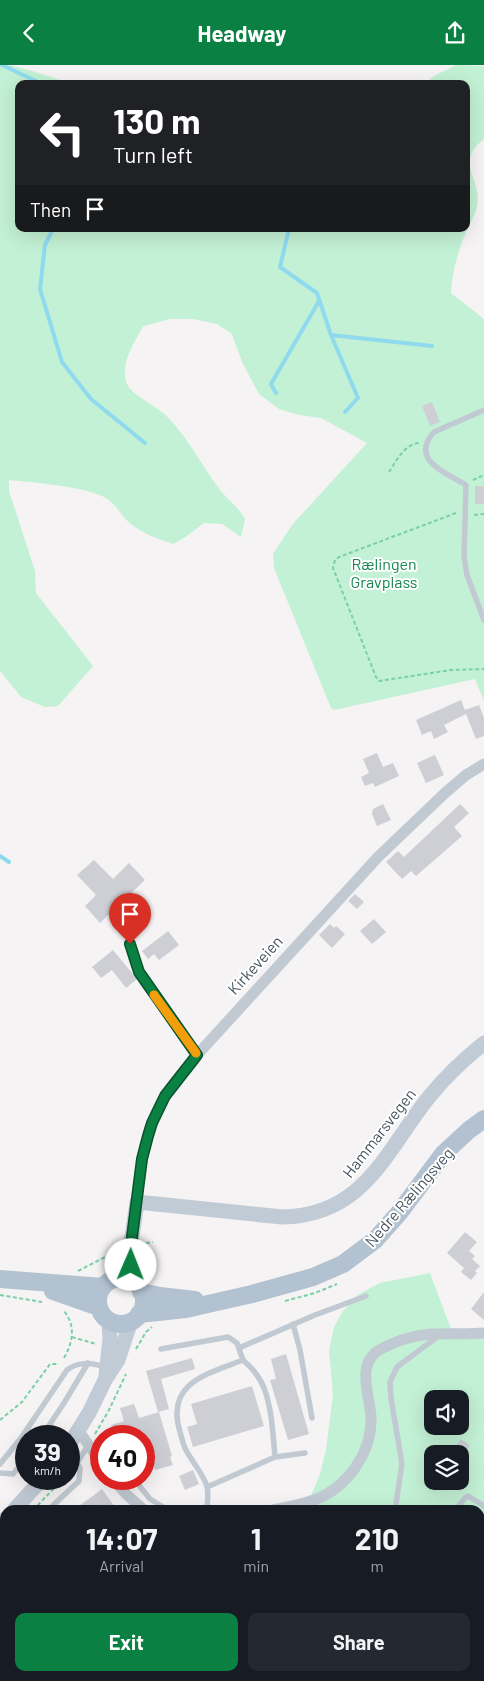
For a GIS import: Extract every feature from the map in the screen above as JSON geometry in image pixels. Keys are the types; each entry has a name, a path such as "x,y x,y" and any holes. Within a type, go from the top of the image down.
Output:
{"main road":[{"name":"Nedre Rælingsveg","path":"135,1317 186,1309 252,1294 313,1277 333,1269 354,1257 375,1240 444,1153 484,1119"},
{"path":"0,1279 108,1283 123,1278 137,1286 143,1303 135,1317 120,1323 68,1295 19,1281"},
{"path":"104,1314 98,1297 108,1283"},
{"name":"Nedre Rælingsveg","path":"137,1286 174,1298 215,1301"}],"street":[{"name":"Kirkeveien","path":"137,1286 132,1237 142,1159 152,1123 170,1089 197,1055 378,857 445,793 466,775 484,764"},
{"name":"Hammarsvegen","path":"137,1202 282,1217 305,1215 336,1205 353,1194 370,1178 430,1095 484,1043"},
{"name":"Kirkeveien","path":"108,1283 132,1237"},
{"path":"104,1314 110,1339 112,1373"},
{"path":"80,1429 112,1373 135,1317"},
{"path":"300,1505 324,1495 344,1480 360,1460 368,1442 370,1430 371,1417 366,1369 370,1358 374,1354 389,1345 412,1336 443,1333 484,1333"},
{"path":"80,1432 89,1444"},
{"path":"19,1505 32,1490"},
{"path":"123,1490 139,1505"}],"lane":[{"path":"484,410 434,433 426,443 425,448 427,457 433,465 466,485 464,539 467,575 484,620"},
{"path":"131,931 130,944 139,972 197,1055"},
{"path":"239,1348 330,1309 366,1296"},
{"path":"293,1325 300,1350 312,1418"},
{"path":"397,1505 402,1464 390,1382 398,1367 443,1333"},
{"path":"161,1349 222,1337 232,1339 239,1348 243,1360 255,1372 264,1388 273,1434 275,1457"},
{"path":"207,1505 207,1487 185,1449 176,1420 176,1405 183,1391 191,1384 207,1374 243,1360"},
{"path":"0,1464 21,1438 67,1370 73,1366 88,1363 112,1373"},
{"path":"49,1425 88,1363"},
{"path":"53,1505 79,1481 80,1469 76,1463 89,1444"},
{"path":"207,1487 275,1457 305,1453"},
{"path":"0,1473 13,1474 15,1472"},
{"path":"143,1490 150,1499 160,1505"},
{"path":"459,1505 468,1496 482,1505"}],"path":[{"path":"388,473 402,452 412,444 426,443"},
{"path":"466,485 484,475"},
{"path":"465,509 339,557 335,560 332,568 379,681 419,673 484,669"},
{"path":"76,1272 111,1254"},
{"path":"0,1295 47,1303"},
{"path":"61,1308 71,1321 72,1337 64,1358"},
{"path":"72,1337 104,1345"},
{"path":"0,1420 22,1402 50,1364 60,1364"},
{"path":"89,1444 109,1410 112,1373"},
{"path":"38,1505 52,1490"}],"green space":[{"name":"Rælingen Gravplass","path":"0,65 18,67 60,80 15,80 15,232 466,232 458,254 451,293 484,319 484,701 475,679 334,710 331,708 274,568 273,554 292,525 367,443 321,418 299,415 279,409 259,394 242,362 232,334 217,324 193,319 170,319 143,326 126,361 125,376 127,384 133,392 171,420 221,491 242,514 245,519 241,537 222,524 204,523 173,544 136,528 127,521 112,503 96,493 9,480 9,491 35,571 36,593 93,666 58,706 45,707 21,697 0,671"},
{"path":"456,65 484,66 484,139 475,148 470,164 470,80 429,80"},
{"path":"470,164 478,197 474,216 470,224"},
{"path":"430,1273 451,1329 484,1335 484,1505 300,1505 310,1498 320,1474 326,1450 333,1394 329,1351 334,1327 343,1311 359,1294 380,1283"}],"building":[{"path":"432,402 440,422 430,426 422,406"},
{"path":"475,486 484,486 484,504 475,504"},
{"path":"461,700 465,710 479,705 484,718 484,736 476,739 466,714 444,725 448,732 434,739 431,731 422,735 416,720"},
{"path":"377,753 383,767 393,763 399,776 375,787 373,783 365,786 361,777 369,773 363,759"},
{"path":"435,755 444,775 426,783 417,763"},
{"path":"383,804 391,820 377,826 372,814 373,809"},
{"path":"460,804 469,813 454,827 462,836 416,876 411,871 402,879 386,862 398,851 404,857"},
{"path":"94,860 113,879 129,863 145,880 100,923 85,906 96,895 77,875"},
{"path":"355,894 364,902 357,909 348,901"},
{"path":"374,919 386,932 372,944 360,931"},
{"path":"330,924 334,928 336,926 345,934 332,948 319,935"},
{"path":"168,931 179,945 159,960 154,954 148,959 142,951"},
{"path":"113,950 137,979 126,988 112,970 101,978 92,967"},
{"path":"465,1232 477,1242 469,1251 475,1256 472,1259 480,1266 475,1271 477,1273 471,1280 461,1272 464,1268 447,1253"},
{"path":"484,1292 484,1320 471,1309"},
{"path":"286,1354 309,1434 288,1440 270,1380 276,1379 271,1359"},
{"path":"192,1358 195,1369 161,1379 169,1409 158,1412 146,1371"},
{"path":"252,1386 264,1426 193,1447 187,1427 197,1424 191,1404"},
{"path":"134,1404 139,1418 159,1412 173,1465 155,1470 155,1425 111,1425 124,1421 120,1408"},
{"path":"460,1439 470,1445 469,1447 469,1445 456,1445"},
{"path":"193,1470 199,1484 185,1490 179,1476"},
{"path":"103,1490 113,1505 80,1505"}],"waterway":[{"path":"2,65 34,80"},
{"path":"52,232 45,245 40,289 62,362 91,399 145,443"},
{"path":"288,232 280,267 317,293 331,335 358,398 345,412"},
{"path":"276,393 271,384 319,301"},
{"path":"331,335 432,346"},
{"path":"0,856 9,862"}],"slow traffic":[{"path":"154,995 196,1053"}],"route":[{"path":"130,944 139,972 197,1055 165,1096 152,1123 142,1159 132,1237 131,1265"}]}
